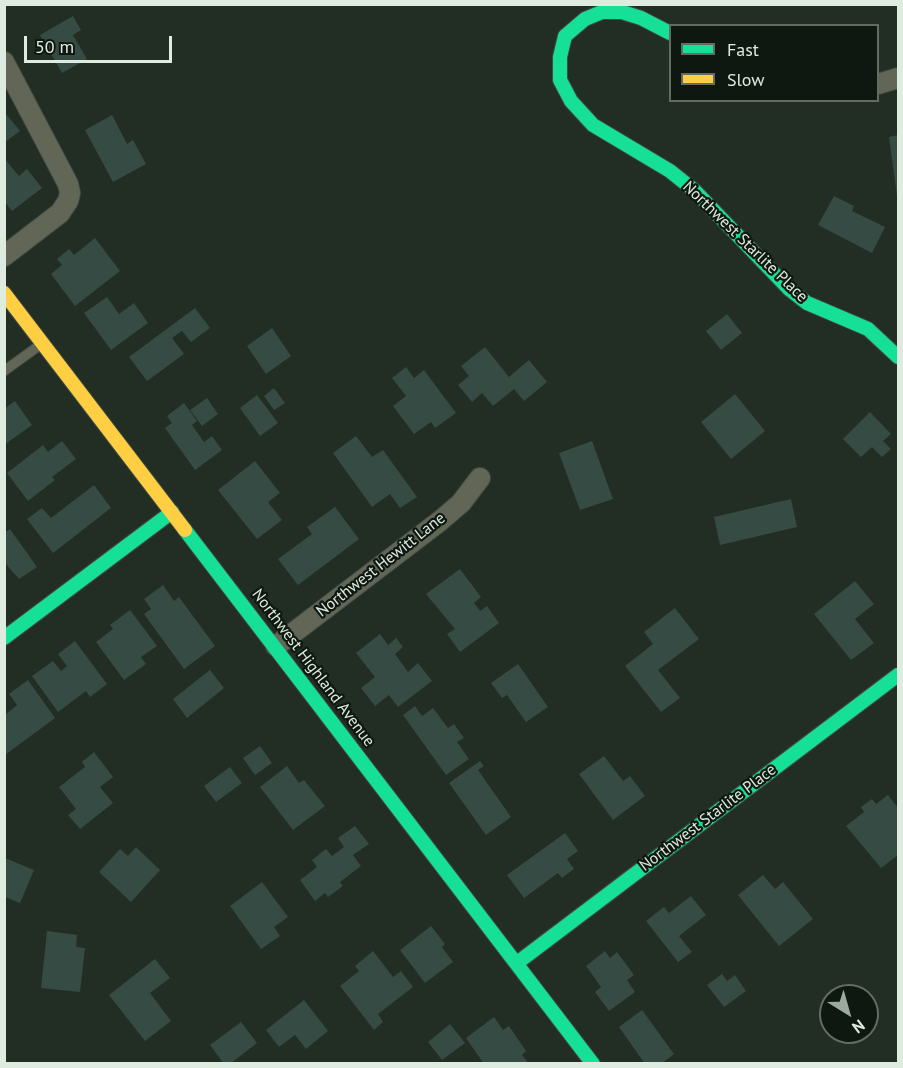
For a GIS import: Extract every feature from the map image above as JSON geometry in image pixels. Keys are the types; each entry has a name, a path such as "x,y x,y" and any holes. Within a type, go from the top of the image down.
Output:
{"street":[{"name":"Northwest Starlite Place","path":"669,32 641,18 622,12 602,12 585,19 565,36 560,57 560,80 571,101 593,125 670,171 695,191 789,289 807,303 868,329 898,357"},
{"path":"4,62 68,184 70,193 69,201 60,213 4,256"},
{"path":"879,84 898,78"},
{"name":"Northwest Highland Avenue","path":"4,294 276,646 593,1064"},
{"name":"Northwest Hewitt Lane","path":"276,646 440,521 480,478"},
{"path":"4,638 172,512"},
{"name":"Northwest Starlite Place","path":"517,963 898,675"}],"lane":[{"path":"4,371 42,343"}],"building":[{"path":"73,16 81,30 73,35 87,59 62,73 40,35"},
{"path":"6,114 20,131 4,143 4,115"},
{"path":"112,115 127,144 133,140 146,164 113,182 85,130"},
{"path":"898,135 898,196 897,196 889,137"},
{"path":"4,158 19,176 27,169 42,188 12,211 4,201"},
{"path":"834,196 854,206 852,211 885,227 872,253 818,225"},
{"path":"95,238 120,271 75,306 51,274 62,265 57,259 69,249 74,255"},
{"path":"107,297 119,314 134,303 148,323 111,350 84,313"},
{"path":"195,308 210,328 191,342 182,331 172,338 184,354 147,381 129,357"},
{"path":"727,314 742,333 721,350 706,331"},
{"path":"272,328 291,356 266,374 247,346"},
{"path":"485,347 509,377 529,360 547,382 524,401 514,389 493,406 482,393 472,402 458,385 469,376 461,366"},
{"path":"406,367 414,378 424,370 456,413 435,428 431,422 414,434 393,406 406,396 392,378"},
{"path":"274,388 285,403 274,410 264,396"},
{"path":"735,394 765,431 731,459 701,422"},
{"path":"257,395 278,423 260,436 240,408"},
{"path":"207,398 218,414 202,426 190,410"},
{"path":"15,401 32,425 4,445 4,409"},
{"path":"184,403 197,421 192,425 204,442 212,436 222,450 195,470 165,428 172,423 167,416"},
{"path":"870,412 891,434 883,441 891,449 882,457 872,447 861,457 843,439"},
{"path":"356,436 372,457 383,450 417,497 400,508 390,494 372,507 333,453"},
{"path":"62,441 76,459 52,477 55,480 28,501 7,473 43,445 48,452"},
{"path":"592,441 613,499 580,510 559,453"},
{"path":"255,461 280,493 268,502 282,520 257,539 218,490"},
{"path":"94,485 111,508 53,553 27,519 42,508 51,518"},
{"path":"791,499 797,527 720,545 714,517"},
{"path":"335,507 359,539 298,585 278,559 312,534 307,527"},
{"path":"10,529 37,567 19,579 4,562 4,533"},
{"path":"460,569 481,597 474,603 480,611 487,606 499,623 460,652 447,634 455,629 426,594"},
{"path":"855,581 874,604 855,619 874,643 851,660 814,614"},
{"path":"163,585 174,601 179,597 215,646 184,669 144,614 151,609 144,599"},
{"path":"675,608 699,639 658,670 680,698 661,712 625,666 653,644 644,632"},
{"path":"130,610 157,646 141,657 146,664 124,680 96,642 113,629 110,625"},
{"path":"380,634 388,645 396,638 403,647 395,654 408,672 418,663 432,681 398,707 389,695 375,706 361,688 375,677 356,653"},
{"path":"75,641 107,684 90,697 86,691 58,712 32,676 53,661 61,671 67,666 58,654"},
{"path":"518,664 548,707 526,722 507,695 502,698 491,683"},
{"path":"210,670 224,688 187,718 173,699"},
{"path":"28,680 55,718 5,755 5,715 17,705 9,694"},
{"path":"415,706 422,716 433,708 448,728 454,724 464,738 457,742 469,759 446,775 403,715"},
{"path":"260,746 272,763 255,775 243,758"},
{"path":"94,752 113,777 100,787 113,803 80,829 68,815 76,809 59,787 85,767 82,762"},
{"path":"604,756 623,781 630,776 645,796 613,820 579,774"},
{"path":"480,761 484,766 478,770 511,817 486,835 449,783"},
{"path":"287,766 299,783 304,780 325,806 293,830 260,787"},
{"path":"230,767 242,783 216,802 204,786"},
{"path":"888,795 898,808 898,855 881,868 846,826 864,812 861,807 872,799 876,804"},
{"path":"355,826 369,844 353,855 361,866 340,882 343,886 328,897 325,893 315,901 300,880 317,867 312,860 326,849 332,856 344,847 338,838"},
{"path":"565,833 578,851 567,859 574,869 562,878 558,873 524,898 507,875"},
{"path":"136,847 160,870 131,902 99,872 120,849 128,856"},
{"path":"5,858 34,870 20,903 5,897"},
{"path":"763,875 775,889 783,882 813,919 779,946 738,895"},
{"path":"262,882 288,917 274,927 280,936 261,949 230,906"},
{"path":"691,896 706,915 679,936 692,952 678,962 646,921 664,907 669,913"},
{"path":"431,926 445,944 442,947 453,962 425,983 400,950"},
{"path":"47,931 77,935 76,947 85,948 80,992 41,988"},
{"path":"373,951 393,977 401,971 413,987 378,1014 383,1022 374,1030 340,986 359,971 355,966"},
{"path":"605,951 610,958 617,952 634,975 627,980 635,992 609,1011 595,992 601,987 586,966"},
{"path":"155,959 170,978 150,993 171,1021 145,1041 109,995"},
{"path":"722,974 727,981 735,975 746,991 724,1007 707,985"},
{"path":"304,1000 328,1031 306,1049 295,1035 279,1047 266,1030"},
{"path":"642,1010 674,1054 661,1064 645,1064 619,1027"},
{"path":"494,1017 503,1030 509,1026 526,1051 522,1055 529,1064 484,1064 466,1038"},
{"path":"241,1022 257,1043 230,1064 224,1064 210,1045"},
{"path":"450,1024 465,1043 442,1060 428,1042"}],"traffic: fast":[{"path":"669,32 641,18 622,12 602,12 585,19 565,36 560,57 560,80 571,101 593,125 670,171 695,191 789,289 807,303 868,329 898,357"},
{"path":"4,638 172,512"},
{"path":"185,530 593,1064"},
{"path":"517,963 898,675"}],"traffic: slow":[{"path":"4,293 185,530"}]}
